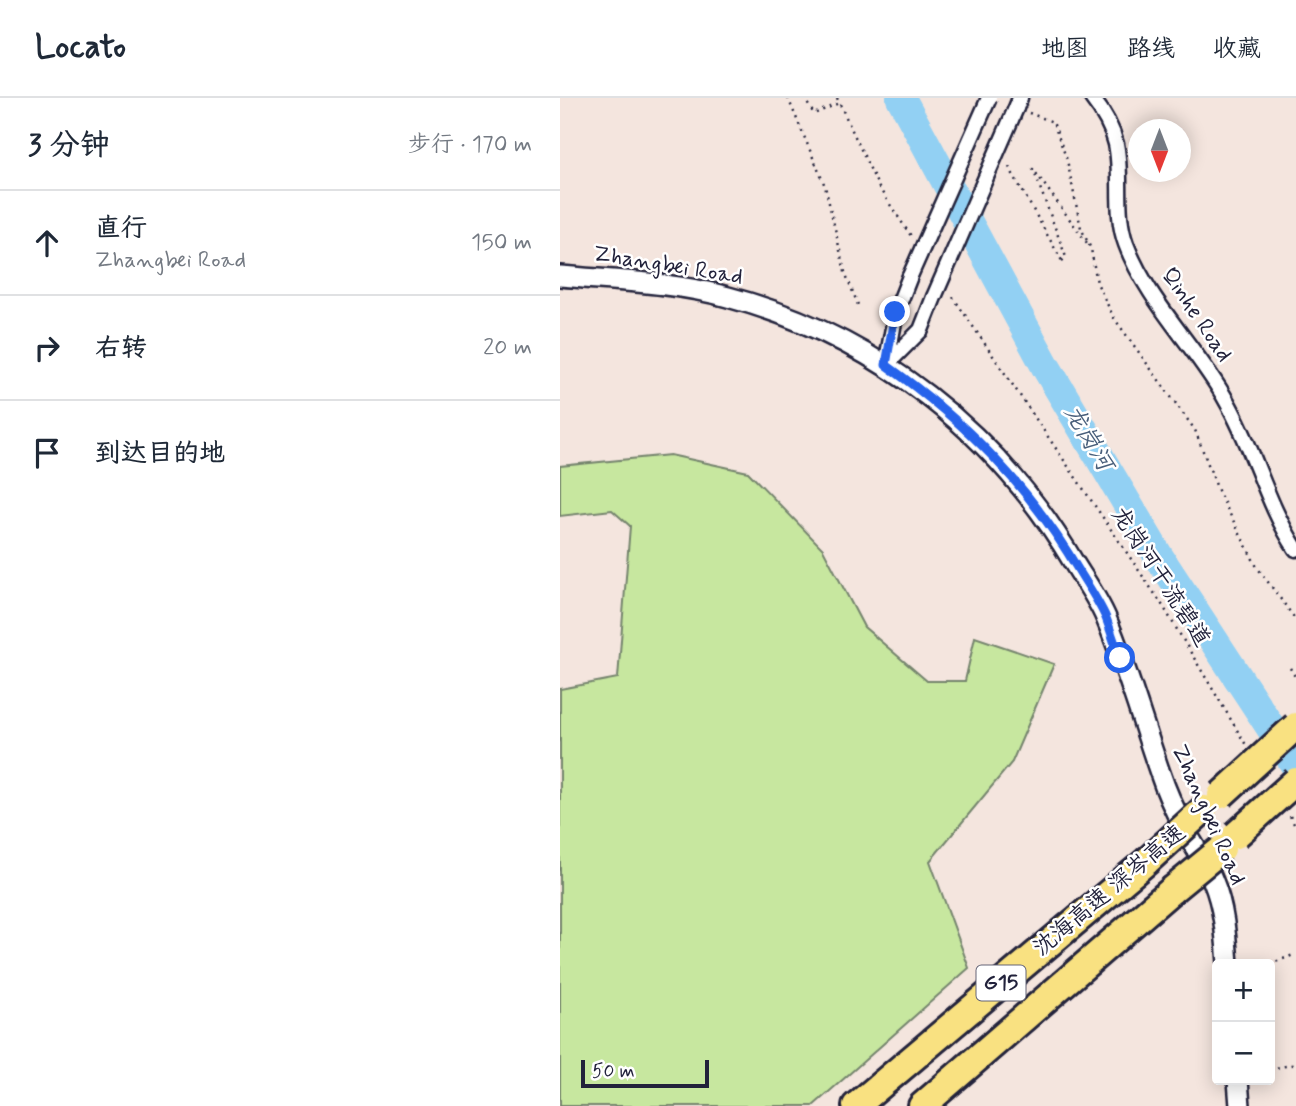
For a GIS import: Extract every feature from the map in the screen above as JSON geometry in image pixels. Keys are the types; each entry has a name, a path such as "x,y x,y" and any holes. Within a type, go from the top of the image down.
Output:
{"highway":[{"name":"沈海高速 深岑高速","path":"856,1106 1147,861 1296,726"},
{"name":"沈海高速 深岑高速","path":"922,1106 1296,781"}],"street":[{"path":"886,365 895,312 989,98"},
{"name":"Qinhe Road","path":"1092,98 1105,114 1116,144 1120,214 1125,243 1139,273 1226,400 1251,451 1280,525 1296,549"},
{"path":"886,365 921,330 1018,103"},
{"name":"Zhangbei Road","path":"560,276 655,285 725,296 783,313 845,341 886,365 917,387 976,437 1024,490 1061,541 1105,616 1161,778 1181,823 1213,880 1220,903 1227,959"},
{"path":"1238,1085 1240,1106"}],"path":[{"path":"788,98 825,186 845,272 858,304"},
{"path":"804,98 814,114 839,103"},
{"path":"837,98 879,188 915,241"},
{"path":"1018,103 1053,122 1067,160 1081,228 1091,249 1097,283 1114,317 1195,430 1219,493 1257,567 1296,620"},
{"path":"1009,166 1062,261 1066,257 1033,169 1091,249"},
{"name":"龙岗河干流碧道","path":"952,295 1163,606 1252,754"},
{"path":"1290,668 1296,678"},
{"path":"1286,810 1296,828"},
{"path":"1275,962 1296,954"},
{"path":"1275,1068 1296,1064"}],"green space":[{"path":"670,455 748,472 823,549 864,627 927,681 965,681 975,637 1054,664 1012,762 930,861 969,968 813,1106 560,1106 560,689 618,678 630,526 612,510 560,516 560,466"}],"waterway":[{"name":"龙岗河","path":"901,98 1046,367 1159,557 1296,766"}],"route":[{"path":"895,312 886,365 917,387 976,437 1024,490 1061,541 1105,616 1120,658"}]}
